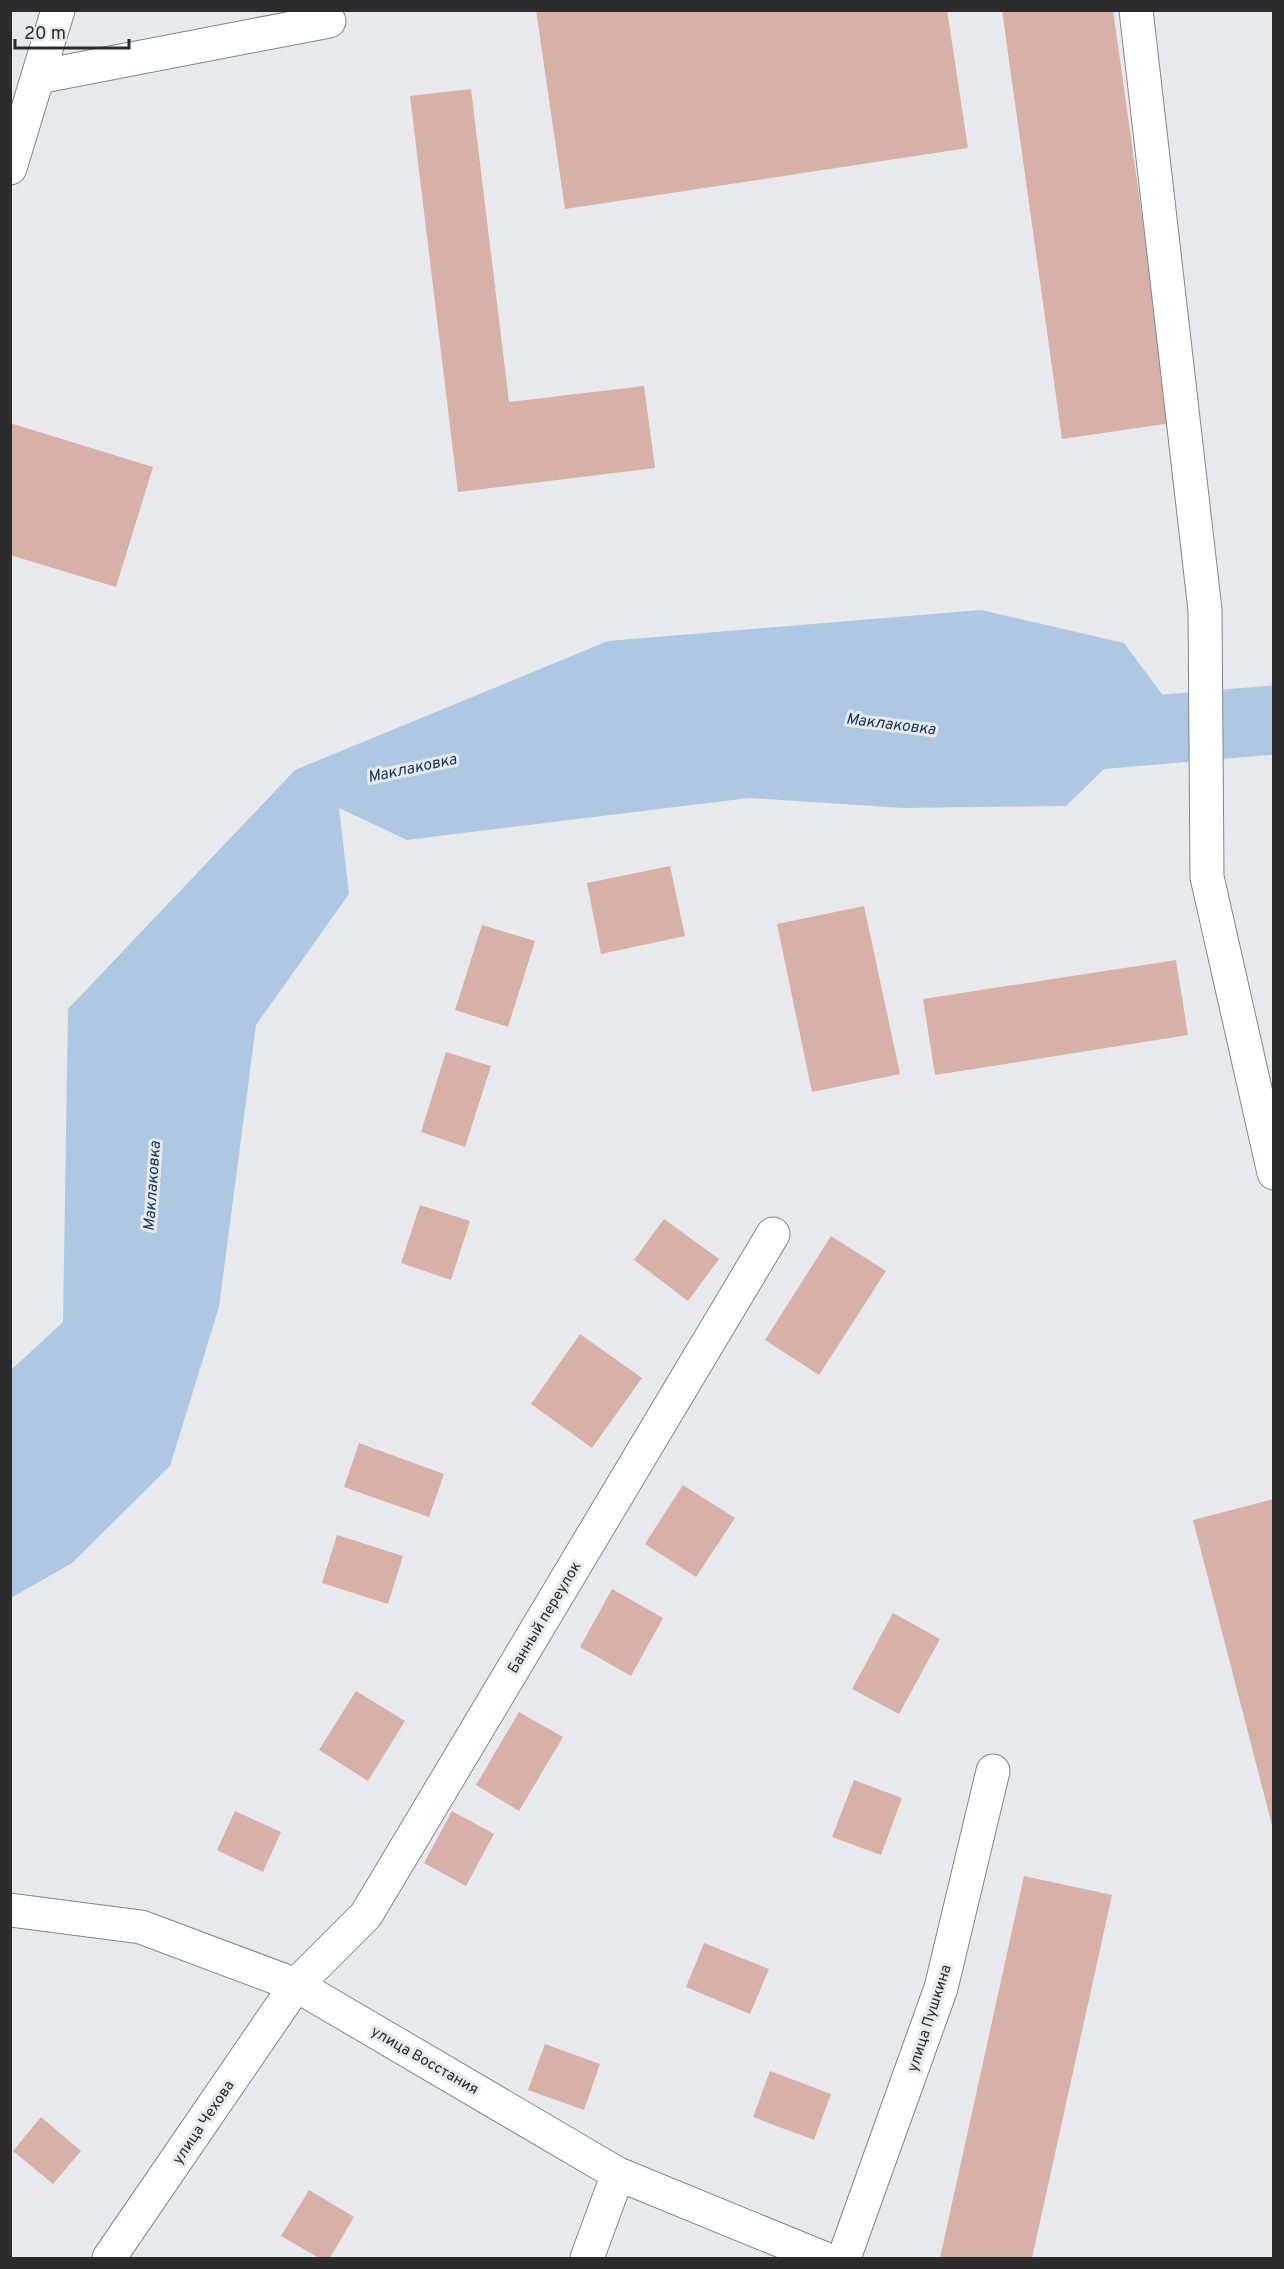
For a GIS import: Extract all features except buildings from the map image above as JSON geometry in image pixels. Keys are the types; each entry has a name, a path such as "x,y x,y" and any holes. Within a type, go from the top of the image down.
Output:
{"street":[{"path":"10,168 57,10"},
{"path":"1136,10 1205,610 1207,877 1274,1173"},
{"path":"38,77 329,21"},
{"name":"Банный переулок","path":"296,1985 366,1915 773,1234"},
{"name":"улица Пушкина","path":"844,2259 941,1988 993,1772"},
{"name":"улица Восстания","path":"10,1910 141,1928 296,1985 618,2174 823,2259"},
{"name":"улица Чехова","path":"110,2259 296,1985"},
{"path":"587,2259 618,2174"}],"water":[{"path":"981,610 1124,643 1170,705 1066,806 903,808 749,798 407,840 339,808 349,894 256,1025 219,1307 170,1466 72,1563 11,1598 11,1370 63,1322 68,1009 295,770 608,641"}],"waterway":[{"name":"Маклаковка","path":"1048,739 1274,720"}]}
